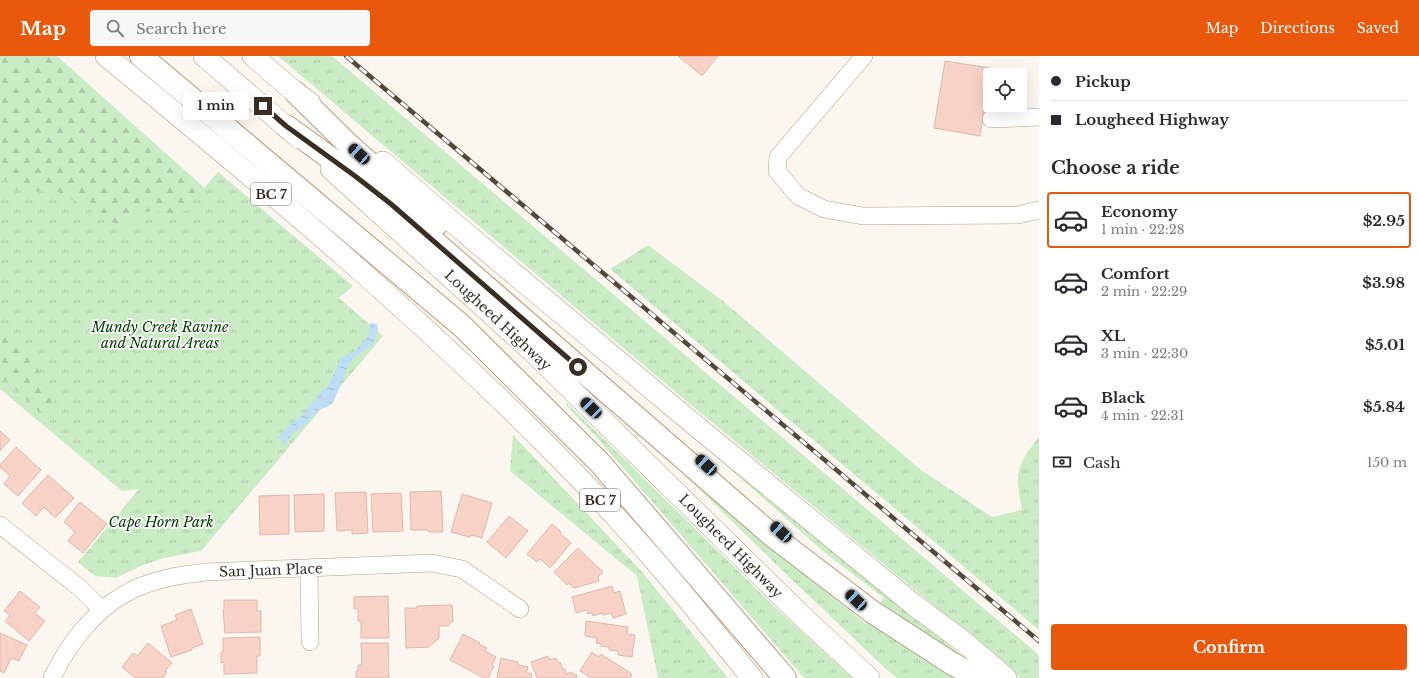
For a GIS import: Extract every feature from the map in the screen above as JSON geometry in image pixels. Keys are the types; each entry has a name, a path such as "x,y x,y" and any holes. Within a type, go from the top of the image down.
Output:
{"highway":[{"path":"141,56 462,326 600,463 785,678"},
{"path":"296,93 368,163 752,505 863,606"},
{"path":"286,126 391,204 743,510 863,606 979,678"}],"main road":[{"name":"BC 7","path":"106,56 189,124 383,290 483,382 579,478 625,528 694,607 752,678"},
{"name":"Lougheed Highway","path":"204,56 286,126 537,356 793,607 869,678"},
{"path":"253,56 296,93 361,143 451,221 684,416 914,605 964,642 1006,678"}],"street":[{"path":"864,56 778,157 777,171 798,196 824,209 863,216 1018,215 1039,210"},
{"path":"992,119 1039,117"},
{"path":"0,525 80,588 102,610"},
{"name":"San Juan Place","path":"52,678 60,662 77,638 102,610 123,595 146,584 184,574 432,563 462,568 520,609"},
{"path":"310,569 310,642"}],"green space":[{"name":"Mundy Creek Ravine and Natural Areas","path":"0,56 199,183 204,188 218,172 353,286 339,298 383,336 201,551 164,558 143,565 116,578 95,576 78,562 139,489 122,491 0,389"},
{"path":"0,56 57,56 199,183 187,210 173,216 154,210 138,214 124,229 59,192 19,191 0,175"},
{"path":"278,56 332,56 1039,655 1039,678 1021,678 679,395"},
{"path":"648,245 724,302 921,470 992,517 1022,510 1018,488 1019,471 1026,455 1039,437 1039,630 610,269"},
{"path":"14,336 30,349 40,374 47,386 57,395 48,419 0,375 0,337"},
{"path":"567,403 773,605 852,678 804,678 601,442 565,404"},
{"path":"660,407 932,630 987,678 897,678 886,669 658,449 784,558 866,624 884,598 824,552"},
{"path":"513,435 643,573 728,678 658,678 637,576 510,471"}],"water":[{"path":"370,323 377,324 378,329 374,344 354,358 348,366 333,403 319,410 304,426 292,434 285,444 278,437 303,415 323,389 327,388 340,361 344,356 354,352 369,335"}],"building":[{"path":"678,56 718,56 702,76"},
{"path":"945,61 990,68 983,68 984,112 980,136 934,128"},
{"path":"0,431 10,440 0,451"},
{"path":"16,447 41,470 18,496 4,484 10,476 0,467 0,465"},
{"path":"48,475 74,498 55,518 44,507 36,516 22,503"},
{"path":"441,491 443,532 411,530 410,492"},
{"path":"366,492 368,533 352,534 352,530 337,531 335,493"},
{"path":"401,493 403,531 373,532 371,494"},
{"path":"324,494 324,531 295,532 294,495"},
{"path":"462,494 492,503 482,538 471,535 470,537 451,532"},
{"path":"289,495 289,534 260,535 259,496"},
{"path":"80,502 107,524 83,553 68,541 75,532 64,522"},
{"path":"509,516 528,531 506,558 487,542"},
{"path":"552,524 571,543 550,568 540,559 537,562 527,554"},
{"path":"578,548 603,572 598,577 599,581 574,588 568,583 567,585 554,572"},
{"path":"612,586 614,593 620,591 626,614 613,618 611,613 603,615 602,613 593,616 592,613 588,614 587,610 576,613 572,597"},
{"path":"20,591 40,607 35,613 45,621 29,641 5,621 10,615 4,611"},
{"path":"388,596 389,638 361,638 361,621 358,621 358,609 354,609 354,597"},
{"path":"224,600 257,600 257,611 261,611 261,632 225,633 223,610"},
{"path":"452,605 453,621 448,626 439,626 439,638 429,647 406,648 405,608 417,608 417,606"},
{"path":"191,609 203,644 192,648 192,650 171,657 161,626 177,620 175,615"},
{"path":"586,621 628,627 627,634 635,635 632,657 618,655 618,651 609,650 609,647 601,646 601,644 596,643 597,638 585,636"},
{"path":"0,633 27,645 19,661 11,658 4,673 0,671"},
{"path":"463,634 480,643 479,644 487,648 485,651 496,657 492,665 494,666 488,678 484,678 450,660"},
{"path":"260,637 260,656 257,656 257,673 224,674 224,662 221,663 223,638"},
{"path":"148,643 172,663 165,671 167,672 163,678 135,678 122,667 133,653 137,656"},
{"path":"361,643 388,643 389,678 356,678 358,665 362,665"},
{"path":"592,652 599,657 601,654 632,674 630,678 591,678 580,671"},
{"path":"548,656 550,660 556,658 558,663 560,662 563,670 565,669 566,674 572,672 574,675 576,674 577,678 537,678 531,662"},
{"path":"501,658 518,662 518,665 528,667 526,673 532,674 531,678 497,678"}],"railway":[{"path":"346,56 1039,641"}],"route":[{"path":"263,106 286,126 391,204 578,367"}],"park label":[{"name":"Cape Horn Park","path":"161,522"}]}
